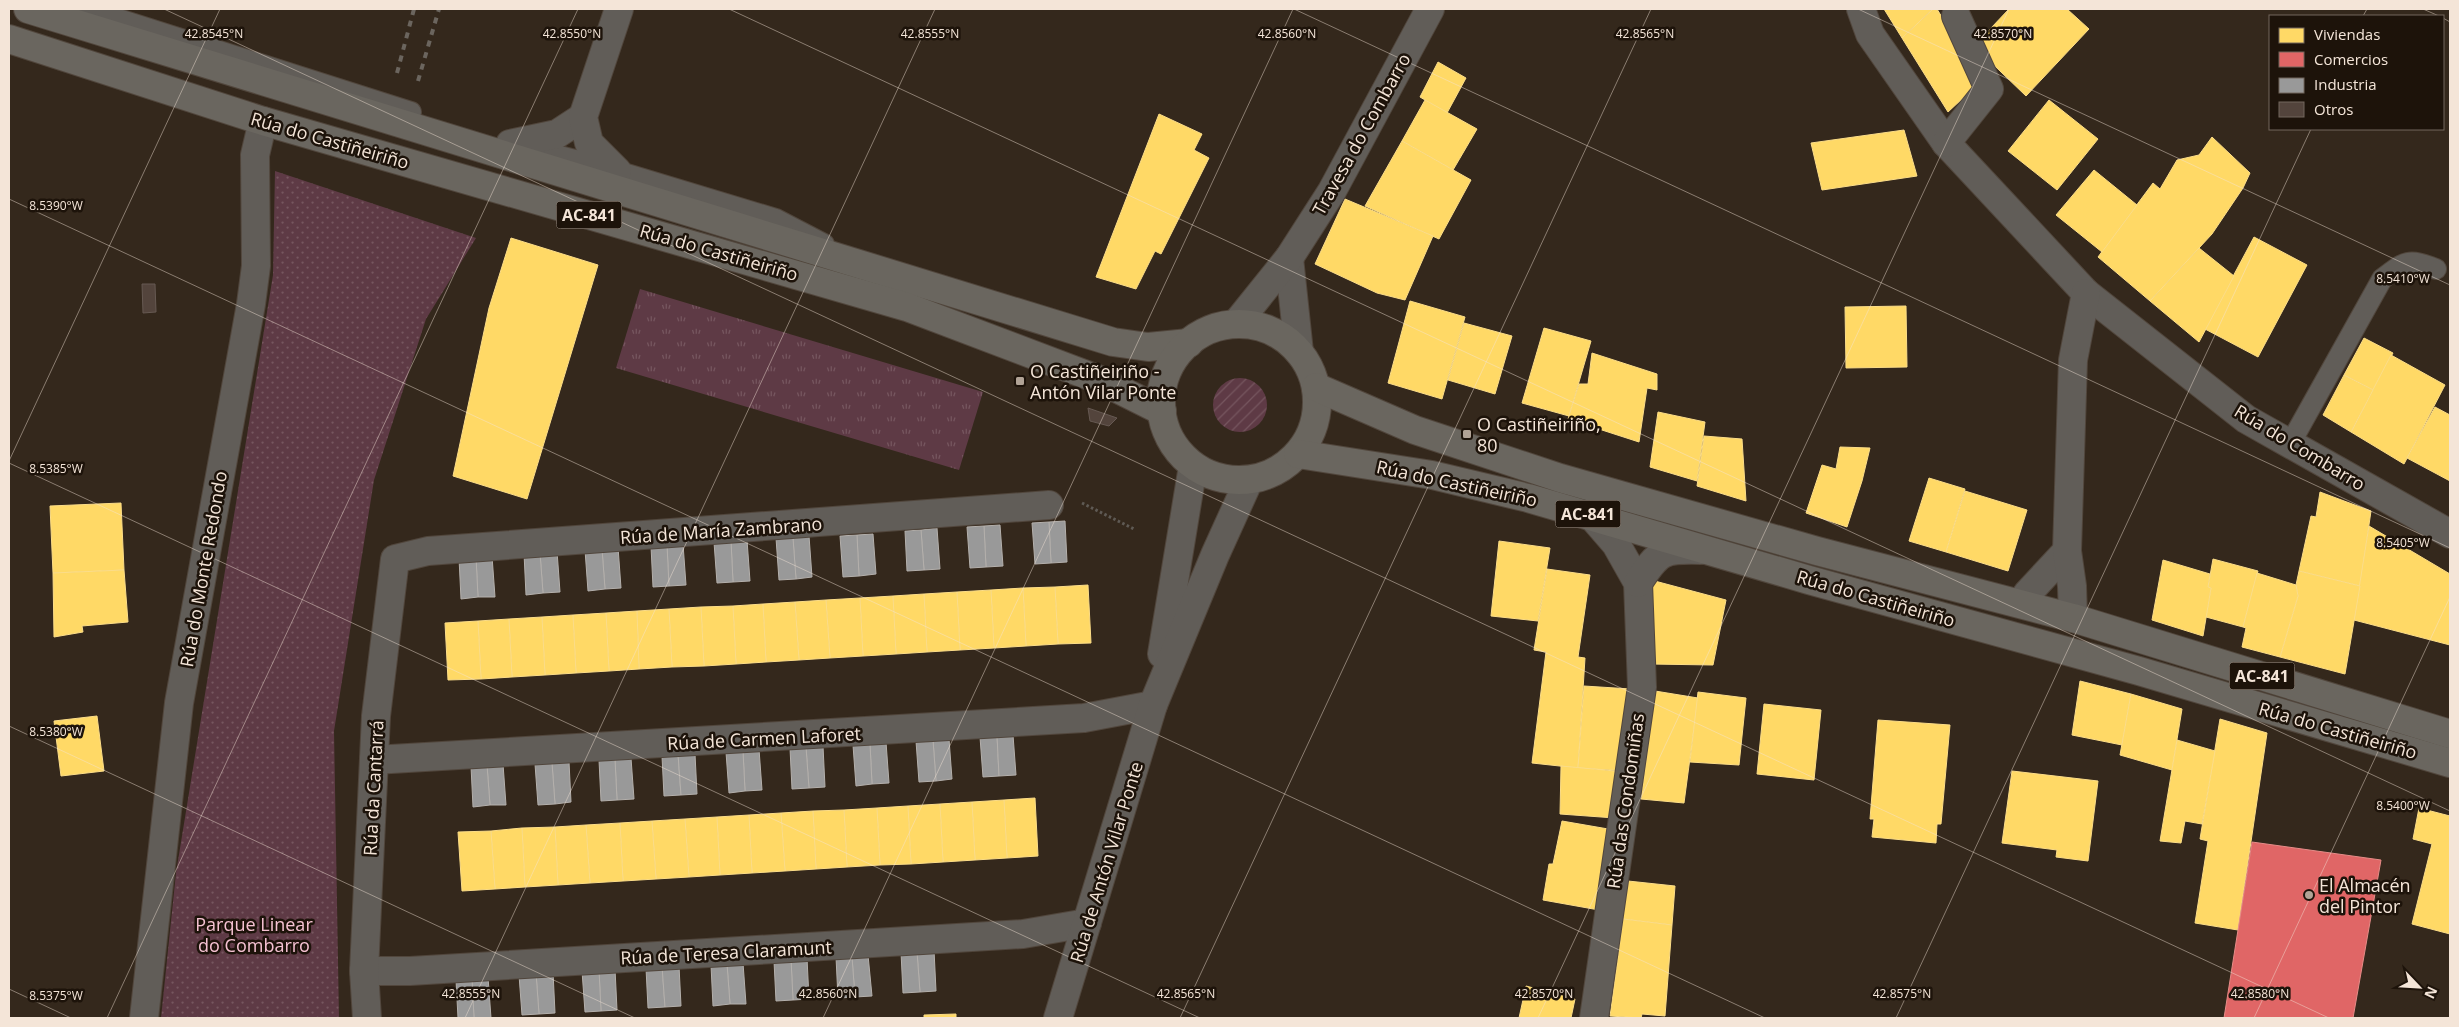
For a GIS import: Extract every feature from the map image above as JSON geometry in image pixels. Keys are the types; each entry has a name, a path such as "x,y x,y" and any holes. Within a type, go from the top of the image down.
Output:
{"main road":[{"name":"Rúa do Castiñeiriño","path":"28,9 862,263 1113,342 1148,347 1189,343"},
{"name":"Rúa do Castiñeiriño","path":"9,40 263,121 907,306 1100,380 1162,411"},
{"name":"Rúa do Castiñeiriño","path":"1236,324 1260,327 1281,336 1300,352 1313,374 1316,387 1317,410 1311,434 1298,454 1276,472 1249,480 1230,480 1210,475 1193,466 1177,451 1167,432 1162,411 1163,385 1172,362 1189,343 1211,330 1236,324"},
{"name":"Rúa do Castiñeiriño","path":"1316,387 1415,430 1560,478 1817,551 2025,604 2450,734"},
{"name":"Rúa do Castiñeiriño","path":"1298,454 1432,475 1590,514 1873,597 2140,671 2450,763"},
{"path":"1873,597 1906,594 2054,632 2064,629 2073,618"},
{"path":"2025,604 2026,616 2038,628 2103,650 2140,671"}],"street":[{"path":"617,171 589,142 583,117 619,9"},
{"name":"Travesa do Combarro","path":"1236,324 1289,258 1332,192 1430,9"},
{"name":"Rúa do Combarro","path":"1860,9 1870,34 1946,143 2086,293 2246,419 2450,534"},
{"path":"1946,143 1989,89 1956,16"},
{"path":"510,144 557,134 583,117"},
{"name":"Rúa do Monte Redondo","path":"144,1018 179,703 251,304 256,266 255,155 263,121"},
{"path":"1289,258 1300,352"},
{"path":"2073,618 2072,586 2067,551 2073,360 2086,293"},
{"name":"Rúa de Antón Vilar Ponte","path":"1153,705 1193,466"},
{"name":"Rúa de Antón Vilar Ponte","path":"1058,1018 1153,705 1215,555 1249,480"},
{"name":"Rúa de María Zambrano","path":"395,559 428,551 1049,505"},
{"name":"Rúa das Condomiñas","path":"1590,514 1616,544 1638,583 1642,687 1594,1018"},
{"path":"1638,583 1652,560 1663,553 1674,549 1713,551"},
{"path":"2025,604 2028,594 2067,551"},
{"name":"Rúa da Cantarrá","path":"367,1018 364,971 376,716 395,559"},
{"name":"Rúa de Carmen Laforet","path":"374,760 1084,718 1153,705"},
{"name":"Rúa de Teresa Claramunt","path":"364,971 410,971 1023,934 1087,924"}],"lane":[{"path":"87,9 510,144 617,171 776,219 862,263"},
{"path":"2290,444 2382,279 2401,264 2418,262 2436,269"}],"path":[{"path":"1049,505 1083,502 1134,529"}],"green space":[{"name":"Parque Linear do Combarro","path":"275,171 476,238 426,319 374,480 334,731 339,1018 161,1018 176,873 273,275"},
{"path":"640,289 983,392 959,470 616,368"},
{"path":"1240,378 1250,380 1259,386 1265,395 1267,405 1265,415 1259,424 1250,430 1240,432 1230,430 1221,424 1215,415 1213,405 1215,395 1221,386 1230,380"}],"building: Viviendas":[{"path":"1884,9 1933,9 1902,38"},
{"path":"1933,9 1937,9 1966,57 1977,85 1948,112 1902,38"},
{"path":"2009,9 2067,9 2089,29 2026,96 1974,46"},
{"path":"1438,62 1466,78 1447,113 1420,97"},
{"path":"1425,100 1477,129 1453,170 1402,141"},
{"path":"2049,100 2098,139 2057,190 2008,151"},
{"path":"1159,114 1202,134 1194,150 1209,158 1161,254 1155,251 1136,289 1096,277"},
{"path":"1904,130 1917,176 1822,190 1811,143"},
{"path":"2212,137 2250,173 2243,188 2212,234 2150,301 2098,257 2153,183 2160,189 2177,160 2199,155"},
{"path":"1402,141 1471,180 1439,239 1365,206"},
{"path":"2094,170 2137,205 2102,252 2056,215"},
{"path":"1345,199 1433,236 1405,300 1377,293 1315,264"},
{"path":"2254,237 2307,265 2258,357 2205,329"},
{"path":"511,238 598,265 527,499 453,476 489,308"},
{"path":"2199,248 2234,276 2199,342 2150,301"},
{"path":"1410,301 1465,317 1442,399 1388,383"},
{"path":"1906,306 1907,367 1846,368 1845,307"},
{"path":"1464,323 1512,336 1495,394 1448,380"},
{"path":"1544,328 1591,341 1569,416 1522,403"},
{"path":"2364,338 2393,353 2373,390 2344,375"},
{"path":"1592,353 1657,374 1657,390 1647,388 1639,442 1568,419 1579,384 1588,384"},
{"path":"2391,355 2445,385 2404,464 2351,432"},
{"path":"2344,375 2373,390 2351,432 2323,415"},
{"path":"2435,407 2450,415 2450,481 2407,458"},
{"path":"1658,412 1705,422 1697,481 1650,467"},
{"path":"1704,436 1742,439 1746,501 1697,486"},
{"path":"1840,447 1870,448 1862,481 1847,527 1806,513 1822,465 1836,469"},
{"path":"1929,478 1965,489 1946,552 1909,541"},
{"path":"1965,491 2027,510 2008,571 1946,552"},
{"path":"2320,492 2371,511 2360,586 2299,571 2311,516 2316,517"},
{"path":"121,503 124,570 53,573 50,506"},
{"path":"2369,526 2450,574 2450,645 2354,620"},
{"path":"1499,541 1550,548 1538,621 1491,616"},
{"path":"2213,559 2258,571 2243,627 2206,617 2211,588 2208,587"},
{"path":"2163,560 2210,574 2208,587 2211,588 2203,636 2152,620"},
{"path":"1547,569 1590,575 1578,657 1585,658 1578,768 1532,763 1546,652 1534,650"},
{"path":"124,570 128,622 82,626 83,632 54,637 53,573"},
{"path":"2299,571 2360,586 2345,674 2280,657 2298,596 2296,585"},
{"path":"2257,573 2296,585 2298,596 2280,657 2242,647 2246,628 2243,627"},
{"path":"1651,580 1726,600 1713,665 1650,664"},
{"path":"1088,585 1091,643 1058,644 1055,587"},
{"path":"1055,587 1058,644 1026,646 1023,588"},
{"path":"1023,588 1026,646 994,648 991,590"},
{"path":"991,590 994,648 960,650 957,592"},
{"path":"957,592 960,650 927,652 924,594"},
{"path":"924,594 927,652 896,654 893,596"},
{"path":"893,596 896,654 863,656 860,598"},
{"path":"860,598 863,656 830,658 826,600"},
{"path":"826,600 830,658 799,660 795,602"},
{"path":"795,602 799,660 766,662 763,604"},
{"path":"763,604 766,662 736,664 733,606"},
{"path":"733,606 736,664 704,666 701,607"},
{"path":"701,607 704,666 672,667 669,609"},
{"path":"669,609 672,667 639,669 637,611"},
{"path":"637,611 639,669 609,671 606,613"},
{"path":"606,613 609,671 576,673 573,615"},
{"path":"573,615 576,673 545,675 542,617"},
{"path":"542,617 545,675 512,677 509,619"},
{"path":"509,619 512,677 481,679 478,621"},
{"path":"478,621 481,679 448,680 445,623"},
{"path":"2080,681 2131,694 2122,745 2072,735"},
{"path":"1584,686 1631,689 1626,771 1578,768"},
{"path":"1655,691 1698,698 1684,803 1641,799"},
{"path":"1698,692 1746,698 1739,765 1690,762"},
{"path":"2131,694 2182,709 2172,770 2120,755"},
{"path":"1764,704 1821,710 1814,780 1757,774"},
{"path":"97,716 104,771 61,776 54,721"},
{"path":"2220,719 2267,733 2238,930 2195,923 2208,841 2200,839"},
{"path":"1878,720 1950,725 1941,824 1937,824 1936,843 1872,837 1874,819 1870,819"},
{"path":"2177,740 2215,751 2202,824 2185,821 2181,843 2160,841"},
{"path":"1561,766 1615,771 1615,818 1560,814"},
{"path":"2012,771 2098,781 2088,861 2056,857 2057,850 2002,843"},
{"path":"1035,798 1038,856 1007,858 1004,800"},
{"path":"1004,800 1007,858 975,860 972,802"},
{"path":"972,802 975,860 943,862 940,804"},
{"path":"940,804 943,862 911,864 908,806"},
{"path":"908,806 911,864 880,865 877,808"},
{"path":"877,808 880,865 847,867 844,810"},
{"path":"2419,808 2450,816 2450,934 2412,924 2432,844 2413,839"},
{"path":"844,810 847,867 816,869 813,811"},
{"path":"813,811 816,869 785,871 781,813"},
{"path":"781,813 785,871 752,873 749,815"},
{"path":"749,815 752,873 720,875 717,817"},
{"path":"717,817 720,875 689,877 685,819"},
{"path":"685,819 689,877 656,879 652,821"},
{"path":"652,821 656,879 623,881 620,823"},
{"path":"1562,821 1614,830 1599,910 1543,900 1549,864 1553,864"},
{"path":"620,823 623,881 590,883 586,825"},
{"path":"586,825 590,883 558,885 555,827"},
{"path":"555,827 558,885 525,887 522,828"},
{"path":"522,828 525,887 495,889 491,831"},
{"path":"491,831 495,889 462,891 458,832"},
{"path":"1628,881 1675,886 1672,925 1623,919"},
{"path":"1623,919 1672,925 1665,1016 1642,1014 1641,1018 1610,1016"},
{"path":"1526,986 1575,999 1571,1018 1519,1018"},
{"path":"956,1014 956,1018 924,1018 924,1015"}],"building: Comercios":[{"name":"El Almacén del Pintor","path":"2252,842 2381,860 2353,1018 2224,1018"}],"building: Industria":[{"path":"1065,521 1067,562 1051,563 1049,522"},
{"path":"1049,522 1051,563 1035,564 1032,523"},
{"path":"1000,525 1003,566 986,567 984,526"},
{"path":"984,526 986,567 970,568 967,527"},
{"path":"937,528 940,569 924,570 921,530"},
{"path":"921,530 924,570 907,571 905,531"},
{"path":"873,534 876,574 859,576 857,535"},
{"path":"857,535 859,576 843,577 840,536"},
{"path":"809,536 812,577 796,579 793,538"},
{"path":"776,538 793,538 796,579 779,580"},
{"path":"747,540 750,581 733,582 731,541"},
{"path":"731,541 733,582 717,583 714,542"},
{"path":"683,544 686,585 669,586 667,545"},
{"path":"667,545 669,586 653,587 651,546"},
{"path":"618,547 621,588 605,589 602,549"},
{"path":"602,549 605,589 588,591 585,550"},
{"path":"557,551 560,592 543,593 540,553"},
{"path":"524,553 540,553 543,593 526,595"},
{"path":"492,556 495,597 478,597 476,557"},
{"path":"476,557 478,597 461,599 459,558"},
{"path":"997,735 999,776 983,777 980,737"},
{"path":"997,735 1013,735 1016,775 999,776"},
{"path":"949,739 952,779 936,781 933,740"},
{"path":"933,740 936,781 919,782 916,741"},
{"path":"886,742 889,783 872,784 870,744"},
{"path":"870,744 872,784 856,786 853,745"},
{"path":"823,746 825,787 809,788 806,747"},
{"path":"806,747 809,788 792,789 790,748"},
{"path":"759,749 762,790 745,791 743,751"},
{"path":"743,751 745,791 729,793 726,752"},
{"path":"678,754 681,795 664,796 662,756"},
{"path":"678,754 695,754 697,794 681,795"},
{"path":"631,758 634,799 617,800 615,759"},
{"path":"615,759 617,800 601,801 599,760"},
{"path":"569,762 571,802 555,804 552,763"},
{"path":"552,763 555,804 538,805 535,764"},
{"path":"503,764 506,805 490,805 487,765"},
{"path":"487,765 490,805 473,807 471,766"},
{"path":"934,950 936,991 920,992 917,952"},
{"path":"901,952 917,952 920,992 903,993"},
{"path":"868,955 872,996 855,997 852,957"},
{"path":"836,957 852,957 855,997 838,998"},
{"path":"807,958 809,999 793,1000 791,959"},
{"path":"791,959 793,1000 776,1001 774,961"},
{"path":"743,963 746,1004 730,1004 727,964"},
{"path":"727,964 730,1004 713,1006 711,965"},
{"path":"662,966 665,1007 648,1008 646,968"},
{"path":"662,966 679,966 681,1006 665,1007"},
{"path":"615,969 617,1010 601,1011 599,970"},
{"path":"599,970 601,1011 585,1012 582,971"},
{"path":"553,972 555,1013 539,1014 536,973"},
{"path":"536,973 539,1014 522,1015 519,975"},
{"path":"488,977 491,1018 474,1018 472,978"},
{"path":"472,978 474,1018 458,1018 456,980"}],"building: Otros":[{"path":"142,284 155,284 156,312 143,313"},
{"path":"1088,408 1117,418 1109,426 1090,421"}],"railway":[{"path":"397,73 414,9"},
{"path":"418,81 439,9"}],"place":[{"name":"O Castiñeiriño - Antón Vilar Ponte","path":"1020,381"},
{"name":"O Castiñeiriño, 80","path":"1467,434"},
{"name":"El Almacén del Pintor","path":"2309,895"}]}
